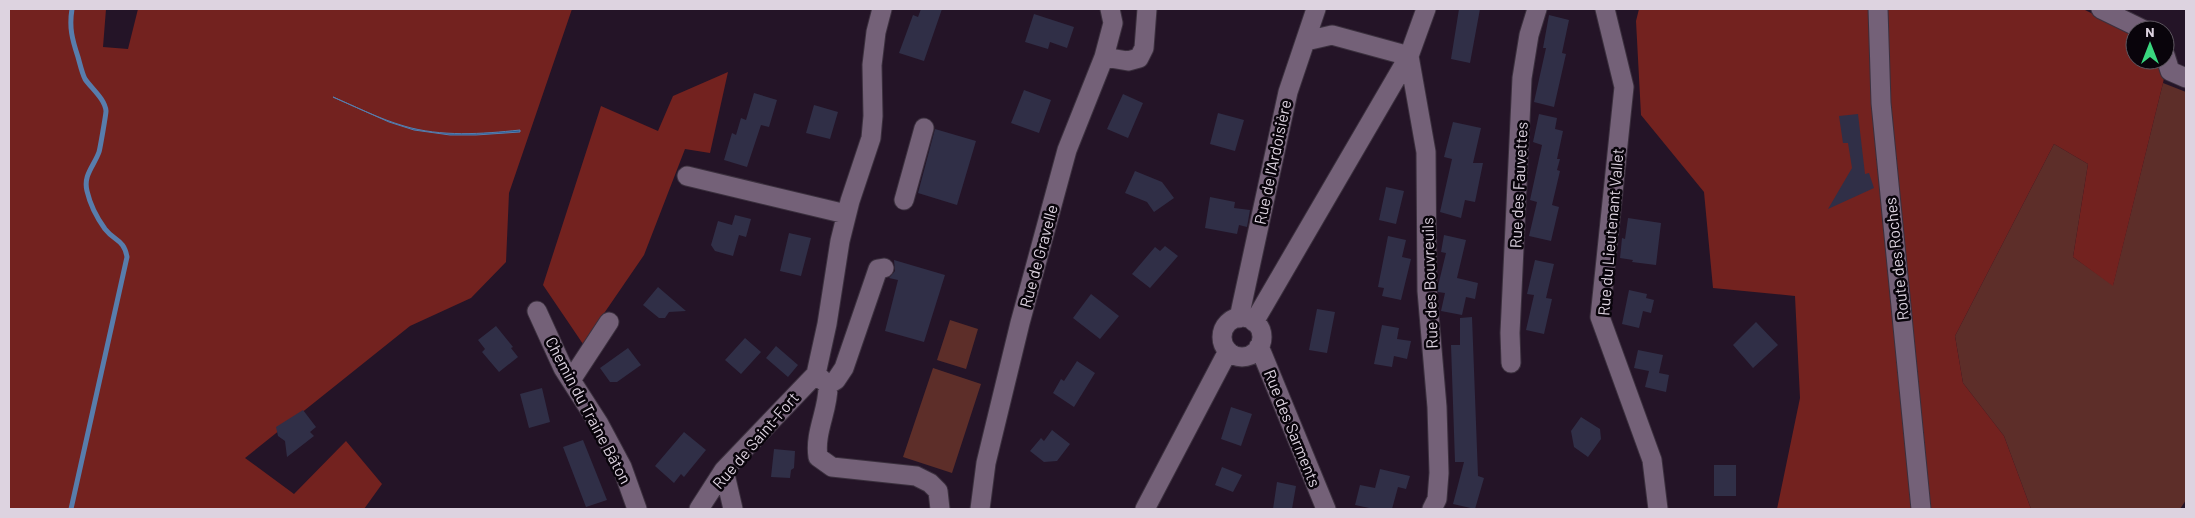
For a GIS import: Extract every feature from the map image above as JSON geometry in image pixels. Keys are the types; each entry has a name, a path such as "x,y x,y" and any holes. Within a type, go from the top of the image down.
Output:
{"street":[{"name":"Rue de Saint-Fort","path":"882,9 876,32 872,65 873,116 870,138 846,214 840,241 827,324 822,379 829,394 816,446 818,457 832,467 916,476 930,483 938,491 940,509"},
{"name":"Rue de Gravelle","path":"980,509 986,463 1055,193 1067,150 1104,57 1113,23 1110,9"},
{"path":"1104,57 1128,61 1138,58 1144,48 1147,9"},
{"name":"Rue de l'Ardoisière","path":"1246,320 1288,92 1295,66 1306,41 1316,9"},
{"path":"1246,320 1261,330 1259,346 1251,355 1234,354 1224,346 1222,334 1228,324 1246,320 1409,56 1426,9"},
{"name":"Rue des Fauvettes","path":"1510,363 1522,78 1529,35 1537,9"},
{"name":"Rue du Lieutenant Vallet","path":"1605,9 1624,87 1600,317 1652,460 1658,509"},
{"name":"Route des Roches","path":"1878,9 1881,103 1921,509"},
{"path":"2101,9 2125,21"},
{"path":"1306,41 1332,35 1409,56"},
{"name":"Rue des Bouvreuils","path":"1409,56 1426,152 1427,291 1437,407 1439,474 1437,499 1432,509"},
{"path":"2170,70 2186,78"},
{"path":"904,200 924,128"},
{"path":"687,176 846,214"},
{"path":"822,379 836,380 844,368 878,269 884,268"},
{"name":"Chemin du Traine Bâton","path":"537,312 563,368 599,424 622,467 637,509"},
{"path":"571,380 609,322"},
{"name":"Rue des Sarments","path":"1259,346 1326,509"},
{"path":"1144,509 1206,394 1234,354"},
{"name":"Rue de Saint-Fort","path":"699,509 724,470 822,379"},
{"path":"724,470 733,509"}],"shaded area":[{"path":"9,9 106,9 103,47 128,49 138,9 572,9 509,193 506,262 471,298 410,326 245,458 294,494 346,441 382,484 364,509 9,509"},
{"path":"1639,9 2083,9 2125,30 2125,70 2166,70 2113,286 2073,257 2088,164 2054,144 1955,336 1963,383 2004,436 2031,509 1777,509 1800,398 1795,296 1713,288 1704,192 1641,115 1636,21"},
{"path":"728,72 710,153 685,149 644,255 583,344 543,285 601,106 658,131 673,96"},
{"path":"2163,83 2186,92 2186,500 2180,509 2031,509 2004,436 1963,383 1955,336 2054,144 2088,164 2073,257 2113,285"},
{"path":"950,320 978,329 966,369 937,360"},
{"path":"933,368 981,384 952,473 903,457"}],"water":[{"path":"360,109 404,126 432,132 476,133 520,130 520,132 450,135 414,130 389,122"}],"building":[{"path":"921,9 942,9 924,61 899,53 913,15 918,17"},
{"path":"1459,9 1480,9 1470,63 1451,59"},
{"path":"1034,14 1074,27 1067,48 1050,42 1048,49 1025,42"},
{"path":"1549,15 1569,20 1562,53 1566,54 1554,107 1534,102 1546,48 1543,48"},
{"path":"1024,90 1051,100 1039,133 1011,123"},
{"path":"754,93 777,100 769,127 761,125 747,167 724,160 732,133 736,135 741,118 746,120"},
{"path":"1123,94 1143,103 1128,138 1107,129"},
{"path":"814,105 838,112 830,139 806,133"},
{"path":"1218,113 1244,120 1235,151 1210,144"},
{"path":"1539,114 1557,118 1555,129 1563,131 1557,159 1560,159 1557,170 1560,171 1552,205 1559,207 1551,241 1529,236 1537,202 1530,200 1542,145 1533,142"},
{"path":"1858,114 1865,174 1869,173 1874,188 1828,209 1852,168 1848,143 1843,143 1839,116"},
{"path":"1453,122 1481,128 1473,163 1483,163 1475,202 1465,200 1461,218 1440,212 1452,159 1444,157"},
{"path":"935,129 976,141 957,205 918,193"},
{"path":"1135,171 1162,182 1174,198 1154,212 1147,202 1125,193"},
{"path":"1386,187 1404,191 1396,224 1379,220"},
{"path":"1210,197 1235,202 1234,208 1250,210 1247,227 1239,225 1237,234 1205,228"},
{"path":"735,215 751,219 746,237 739,235 733,256 715,251 711,245 718,221 732,225"},
{"path":"1628,218 1661,223 1656,265 1632,262 1633,260 1620,258 1622,238 1625,239"},
{"path":"789,233 811,238 801,276 780,271"},
{"path":"1444,235 1466,240 1457,278 1478,283 1475,299 1466,297 1462,315 1441,311 1445,293 1438,292 1438,286 1446,253 1441,252"},
{"path":"1388,236 1406,240 1402,257 1411,259 1401,300 1382,296 1384,288 1378,287"},
{"path":"1165,246 1178,256 1150,288 1132,274 1155,247 1160,251"},
{"path":"894,260 945,275 924,342 885,331 898,280 889,278 895,271"},
{"path":"1535,260 1554,264 1546,298 1552,299 1544,334 1526,330 1534,295 1527,294"},
{"path":"658,287 686,311 669,312 665,318 659,318 643,305"},
{"path":"1629,290 1647,294 1646,298 1654,300 1651,313 1643,311 1639,328 1622,324"},
{"path":"1091,294 1119,316 1100,339 1073,318"},
{"path":"1317,309 1335,312 1327,353 1309,350"},
{"path":"1472,317 1478,476 1484,478 1475,509 1453,504 1464,462 1455,462 1451,345 1460,345 1460,318"},
{"path":"1756,322 1778,345 1753,368 1733,345"},
{"path":"1382,325 1399,328 1397,339 1411,341 1407,359 1394,356 1392,367 1374,364"},
{"path":"496,326 513,347 511,348 518,357 499,372 482,352 485,349 478,340"},
{"path":"745,338 761,352 741,374 725,360"},
{"path":"776,346 798,365 788,377 766,358"},
{"path":"628,348 641,365 617,382 610,382 600,368"},
{"path":"1638,350 1663,355 1659,373 1669,375 1666,392 1645,387 1649,371 1634,368"},
{"path":"1077,361 1095,373 1074,407 1053,393 1061,379 1064,381"},
{"path":"542,388 550,422 529,428 520,394"},
{"path":"1231,407 1252,414 1241,446 1221,439"},
{"path":"303,410 316,427 310,432 314,436 287,457 285,441 278,436 276,427"},
{"path":"1581,417 1600,429 1601,439 1588,457 1574,447 1571,431"},
{"path":"1052,430 1070,444 1057,461 1044,462 1030,451 1041,438 1044,441"},
{"path":"684,432 706,450 684,477 681,474 674,483 655,466"},
{"path":"583,440 607,500 586,507 563,447"},
{"path":"774,449 795,451 794,468 791,470 790,478 771,477"},
{"path":"1714,465 1736,465 1736,496 1714,496"},
{"path":"1222,467 1242,475 1233,492 1215,485"},
{"path":"1380,469 1410,476 1406,489 1398,487 1392,509 1374,509 1355,505 1360,485 1375,488"},
{"path":"1277,482 1296,486 1292,509 1273,509"}],"waterway":[{"path":"71,509 127,257 124,247 105,229 99,220 87,191 86,180 99,152 106,111 103,102 85,79 82,71 72,33 72,9"}]}
